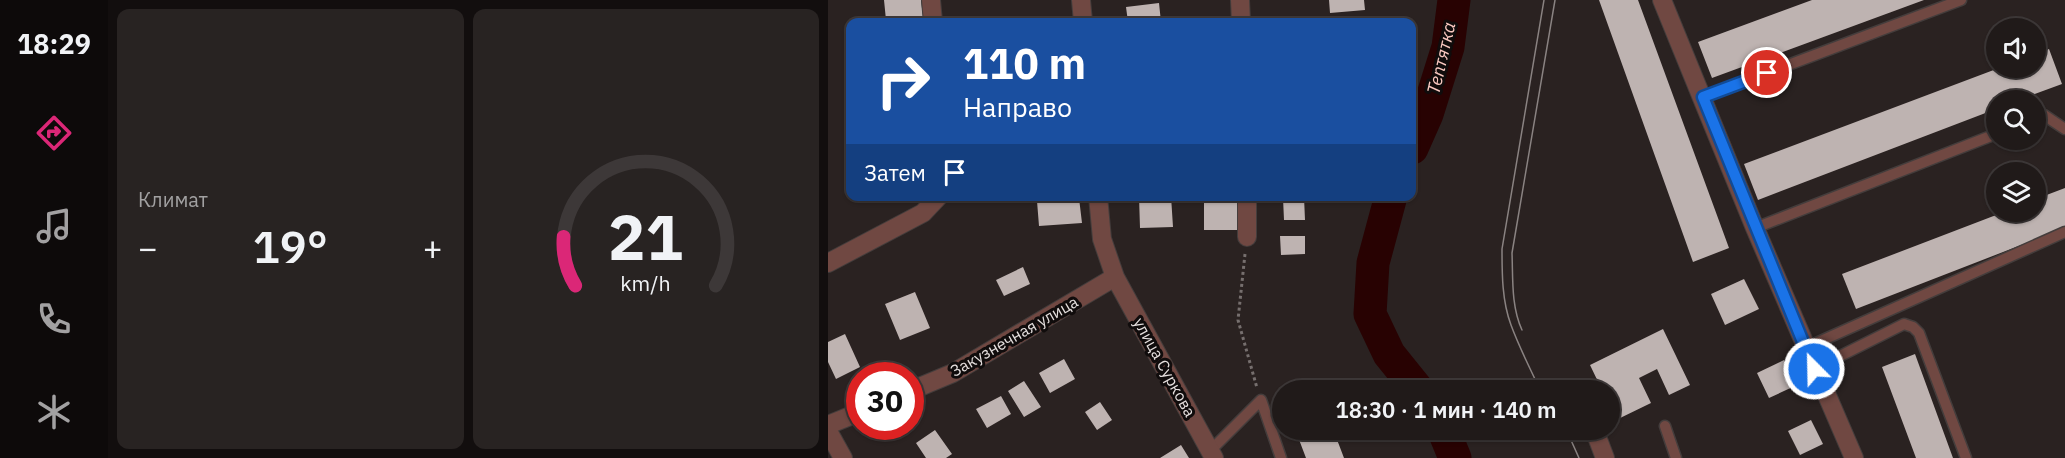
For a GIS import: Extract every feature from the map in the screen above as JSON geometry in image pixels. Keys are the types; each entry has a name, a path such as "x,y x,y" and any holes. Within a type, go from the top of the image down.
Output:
{"street":[{"path":"931,0 933,18"},
{"path":"1081,0 1083,18"},
{"path":"1240,0 1241,18"},
{"path":"1662,0 1805,348 1854,458"},
{"path":"828,262 923,213 934,201"},
{"name":"улица Суркова","path":"1098,201 1102,239 1115,277 1213,454"},
{"path":"1246,201 1247,237"},
{"name":"Закузнечная улица","path":"924,385 953,373 1115,277"},
{"path":"828,425 846,418"},
{"path":"828,431 843,458"},
{"path":"1598,440 1605,458"}],"lane":[{"path":"1703,97 1961,0"},
{"path":"2046,116 2065,129"},
{"path":"1755,228 1986,138"},
{"path":"1805,348 2065,232"},
{"path":"1814,369 1904,324 1913,327 1919,333 1966,458"},
{"path":"1213,454 1261,400 1281,458"},
{"path":"1665,426 1676,458"}],"path":[{"path":"1247,237 1238,320 1261,400"}],"building":[{"path":"884,0 921,0 923,17 886,18"},
{"path":"1329,0 1364,0 1365,10 1330,13"},
{"path":"1599,0 1638,0 1729,248 1693,262"},
{"path":"1812,0 1924,0 1712,78 1698,42"},
{"path":"1159,3 1161,18 1127,18 1126,7"},
{"path":"2049,49 2062,84 2046,90 1986,90 1986,113 1758,200 1744,164 1986,73 1986,78 2046,78 2046,50"},
{"path":"2065,188 2065,228 1856,309 1842,274 1986,219 1986,222 2046,222 2046,195"},
{"path":"1037,201 1079,201 1082,223 1039,226"},
{"path":"1139,201 1171,201 1173,227 1140,228"},
{"path":"1204,201 1238,201 1238,230 1204,230"},
{"path":"1283,201 1304,201 1305,220 1284,220"},
{"path":"1280,236 1305,236 1305,254 1281,255"},
{"path":"1023,267 1030,284 1004,296 996,280"},
{"path":"1744,279 1759,309 1725,325 1711,294"},
{"path":"915,292 930,328 900,340 885,304"},
{"path":"1663,329 1690,385 1669,395 1657,369 1639,378 1651,403 1620,418 1620,380 1597,380 1590,365"},
{"path":"845,334 858,362 846,362 846,374 836,379 828,362 828,342"},
{"path":"1915,354 1953,458 1916,458 1882,367"},
{"path":"1064,359 1075,379 1050,393 1039,373"},
{"path":"1784,360 1797,385 1769,398 1757,373"},
{"path":"1024,381 1041,407 1024,417 1008,391"},
{"path":"1001,396 1011,414 987,428 976,409"},
{"path":"1100,402 1112,420 1097,430 1085,412"},
{"path":"1811,420 1823,444 1800,455 1788,431"},
{"path":"935,430 952,454 946,458 926,458 916,443 924,440 924,438"},
{"path":"1299,440 1337,440 1344,458 1306,458"},
{"path":"1181,445 1189,458 1160,458"}],"waterway":[{"name":"Тептятка","path":"1416,139 1427,114 1448,47 1454,0"},
{"name":"Тептятка","path":"1390,201 1373,263 1370,314 1389,354 1410,380"},
{"name":"Тептятка","path":"1448,440 1455,458"}],"tram line":[{"path":"1536,380 1508,316 1503,287 1502,249 1544,0"},
{"path":"1522,330 1514,302 1512,253 1555,0"},
{"path":"1571,440 1579,458"}],"route":[{"path":"1767,73 1703,97 1814,369"}]}
